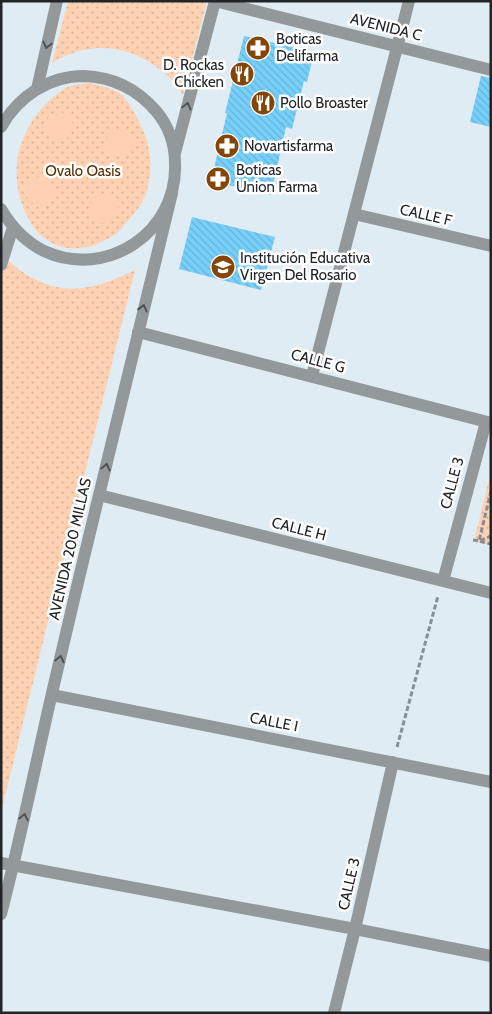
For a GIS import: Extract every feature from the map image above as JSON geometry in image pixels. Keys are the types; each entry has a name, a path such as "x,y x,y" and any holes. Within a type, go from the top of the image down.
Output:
{"street":[{"path":"37,89 57,1"},
{"path":"175,153 215,1"},
{"name":"AVENIDA C","path":"215,1 491,70"},
{"path":"312,376 409,1"},
{"path":"1,127 4,115 37,89 55,80 74,76 94,76 114,81 132,89 148,101 160,116 170,134 175,153 176,173 172,193 165,211 154,227 139,241 122,251 103,258 63,257 44,251 27,240 13,227 1,209"},
{"name":"AVENIDA 200 MILLAS","path":"1,914 8,864 52,695 172,193"},
{"name":"CALLE F","path":"354,214 491,246"},
{"path":"1,265 13,227"},
{"name":"CALLE G","path":"138,332 488,422"},
{"name":"CALLE 3","path":"442,581 488,422"},
{"name":"CALLE H","path":"99,495 491,593"},
{"name":"CALLE I","path":"52,695 491,782"},
{"name":"CALLE 3","path":"334,1013 356,929 393,762"},
{"path":"8,864 491,956"}],"path":[{"path":"491,491 480,541 491,544"},
{"path":"393,762 442,581"}],"green space":[{"path":"68,1 207,1 183,95 163,72 137,56 123,51 95,48 80,51 52,63"},
{"name":"Ovalo Oasis","path":"90,83 122,95 130,105 147,140 150,156 150,173 144,199 118,232 97,244 85,247 62,247 43,237 28,219 19,193 17,164 24,136 40,111 65,88"},
{"path":"59,112 69,116 73,126 69,136 59,140 49,136 45,126 49,116"},
{"path":"120,129 130,133 134,143 130,153 120,157 110,153 106,143 110,133"},
{"path":"40,177 50,181 54,191 50,201 40,205 30,201 26,191 30,181"},
{"path":"104,195 114,199 118,209 114,219 104,223 94,219 90,209 94,199"},
{"path":"5,258 24,273 39,281 67,288 93,286 135,270 1,812 1,271"},
{"path":"491,471 491,545 474,542"}],"building":[{"path":"244,36 314,52 307,82 304,81 292,129 286,127 271,195 211,181"},
{"path":"481,76 491,78 491,127 470,122"},
{"path":"192,217 275,237 261,290 179,269"}],"place":[{"name":"Boticas Delifarma","path":"258,48"},
{"name":"D. Rockas Chicken","path":"242,74"},
{"name":"Pollo Broaster","path":"263,103"},
{"name":"Novartisfarma","path":"227,146"},
{"name":"Boticas Union Farma","path":"218,179"},
{"name":"Institución Educativa Virgen Del Rosario","path":"223,267"}]}
